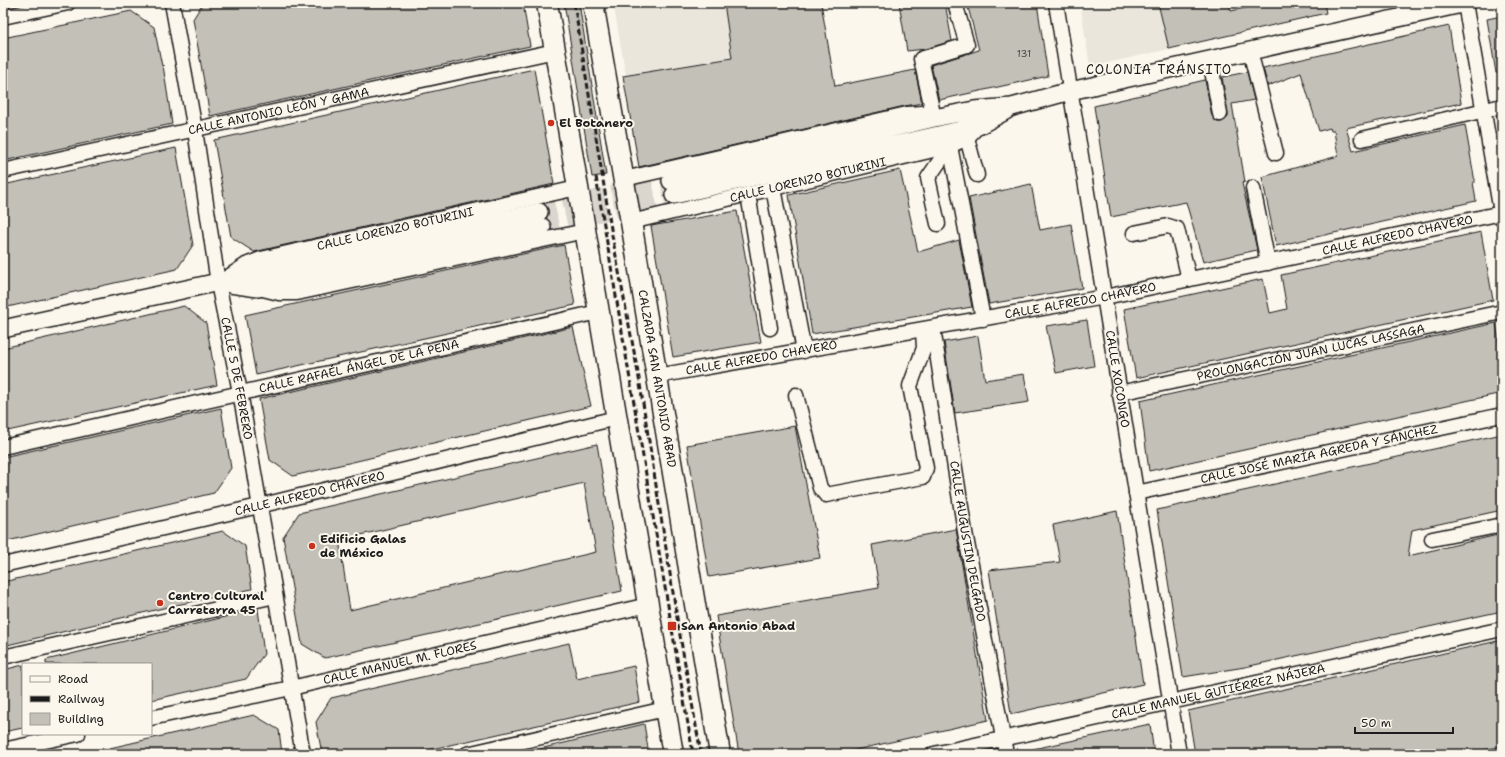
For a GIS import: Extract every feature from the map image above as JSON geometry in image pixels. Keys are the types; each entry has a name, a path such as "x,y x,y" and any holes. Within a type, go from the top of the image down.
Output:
{"highway":[{"path":"547,3 673,754"},
{"name":"CALZADA SAN ANTONIO ABAD","path":"592,3 624,178 720,754"}],"main road":[{"name":"CALLE LORENZO BOTURINI","path":"1012,107 973,132 672,188 934,118 974,110 1012,107 1070,91 1250,51 1405,9 1465,3"},
{"name":"CALLE LORENZO BOTURINI","path":"3,329 218,283 540,220 258,288 218,283"}],"street":[{"path":"3,17 68,3"},
{"name":"CALLE 5 DE FEBRERO","path":"172,3 195,130 218,283 240,392 303,754"},
{"path":"934,118 921,59 967,45 955,3"},
{"name":"CALLE XOCONGO","path":"1056,3 1179,754"},
{"path":"1465,3 1502,215"},
{"name":"CALLE ANTONIO LEÓN Y GAMA","path":"3,171 555,51"},
{"path":"1250,51 1276,153"},
{"path":"1210,60 1220,114"},
{"path":"1362,139 1502,106"},
{"name":"CALLE LORENZO BOTURINI","path":"624,178 907,114 923,113 934,118"},
{"path":"973,132 977,175"},
{"name":"CALLE LORENZO BOTURINI","path":"631,222 950,146 973,132"},
{"path":"938,224 928,178 950,146"},
{"path":"950,146 983,319"},
{"name":"CALLE LORENZO BOTURINI","path":"218,283 246,265 261,259 577,188"},
{"path":"772,188 804,351"},
{"path":"1253,188 1268,263"},
{"path":"748,194 770,328"},
{"name":"CALLE ALFREDO CHAVERO","path":"657,376 1105,297 1502,215"},
{"path":"1134,233 1168,226 1173,226 1177,229 1189,279"},
{"name":"CALLE LORENZO BOTURINI","path":"258,288 279,293 297,293 585,231"},
{"name":"CALLE RAFAÉL ÁNGEL DE LA PEÑA","path":"3,447 598,312"},
{"name":"PROLONGACIÓN JUAN LUCAS LASSAGA","path":"1119,393 1502,312"},
{"path":"796,395 820,488 826,495 923,477 926,468 910,386 924,348 928,329"},
{"name":"CALLE AUGUSTIN DELGADO","path":"928,329 1006,754"},
{"name":"CALLE JOSÉ MARÍA AGREDA Y SÁNCHEZ","path":"1136,493 1502,415"},
{"name":"CALLE ALFREDO CHAVERO","path":"3,565 259,506 616,418"},
{"path":"1432,539 1502,525"},
{"path":"3,657 275,596"},
{"name":"CALLE MANUEL M. FLORES","path":"152,718 291,688 648,605"},
{"name":"CALLE MANUEL GUTIÉRREZ NÁJERA","path":"934,754 1502,629"},
{"path":"467,754 665,709"},
{"path":"3,750 73,735"}],"shaded area":[{"path":"654,3 724,3 732,58 626,76 614,8 624,6 625,8"},
{"path":"1080,3 1158,3 1169,49 1090,67"}],"building":[{"path":"203,3 523,3 530,46 210,116 193,19"},
{"path":"564,3 579,3 606,175 592,177"},
{"path":"724,3 821,3 835,86 915,70 922,103 639,167 623,76 732,58"},
{"path":"899,3 945,3 952,41 925,49 907,51"},
{"path":"967,3 1037,3 1048,76 939,100 931,65 979,50"},
{"path":"1158,3 1229,3 1231,11 1268,3 1324,3 1326,13 1169,49"},
{"path":"131,11 154,27 162,66 163,65 172,124 3,161 3,38"},
{"path":"1502,16 1502,73 1496,73 1487,19"},
{"path":"1449,26 1461,103 1346,128 1353,151 1465,125 1475,182 1473,182 1476,201 1276,246 1262,177 1338,156 1334,131 1331,131 1330,128 1319,131 1301,73 1268,86 1263,68"},
{"path":"534,69 554,184 254,252 231,237 214,140"},
{"path":"1247,72 1254,100 1232,104 1245,182 1242,183 1257,250 1203,262 1186,202 1111,217 1094,106 1205,80 1212,116 1217,122 1222,122 1228,117 1228,113 1222,77"},
{"path":"176,148 193,245 177,269 3,308 3,185"},
{"path":"900,170 918,252 959,240 972,307 812,334 789,195"},
{"path":"1031,184 1040,230 1071,224 1082,288 989,304 969,198"},
{"path":"737,211 761,342 673,357 651,226"},
{"path":"1481,232 1493,300 1136,378 1124,309 1263,279 1270,313 1287,309 1281,275"},
{"path":"564,245 575,305 256,375 245,315"},
{"path":"184,306 206,323 217,385 3,432 3,348"},
{"path":"1087,320 1094,366 1056,373 1046,326"},
{"path":"1496,323 1502,362 1502,393 1149,471 1140,401"},
{"path":"573,327 591,406 293,476 270,460 259,399"},
{"path":"978,336 985,380 1024,374 1029,402 955,413 944,342"},
{"path":"221,408 231,468 214,493 3,542 3,457"},
{"path":"795,426 820,558 709,577 687,445"},
{"path":"1502,434 1502,510 1412,530 1408,556 1502,534 1502,611 1245,667 1183,677 1157,510"},
{"name":"Edificio Galas de México","path":"597,444 622,591 325,658 302,644 283,537 299,513","holes":["584,483 596,552 350,610 339,540"]},
{"path":"1117,511 1143,684 1011,714 989,570 1060,562 1053,525"},
{"path":"956,529 988,720 838,754 739,754 716,616 879,588 872,545"},
{"path":"223,531 245,546 252,589 172,606 3,646 3,582"},
{"path":"258,609 264,654 246,679 152,700 152,663 46,663 46,660"},
{"path":"1502,640 1502,746 1467,754 1195,754 1188,711"},
{"path":"569,643 577,679 634,666 640,702 410,754 322,754 316,722 331,698"},
{"path":"22,665 22,728 3,732 3,670"},
{"path":"254,715 279,730 282,754 102,754 101,750"},
{"path":"644,724 649,754 535,754 535,750"},
{"path":"1150,724 1154,754 1033,754 1033,749"}],"tunnel":[{"path":"539,212 671,181"},
{"path":"542,227 674,195"}],"railway":[{"path":"574,3 612,235 639,378 678,624 701,754"},
{"path":"596,177 693,754"}],"place":[{"name":"El Botanero","path":"551,123"},
{"name":"Edificio Galas de México","path":"312,546"},
{"name":"Centro Cultural Carreterra 45","path":"160,603"},
{"name":"San Antonio Abad","path":"672,626"}],"district":[{"name":"COLONIA TRÁNSITO","path":"1159,69"}]}
